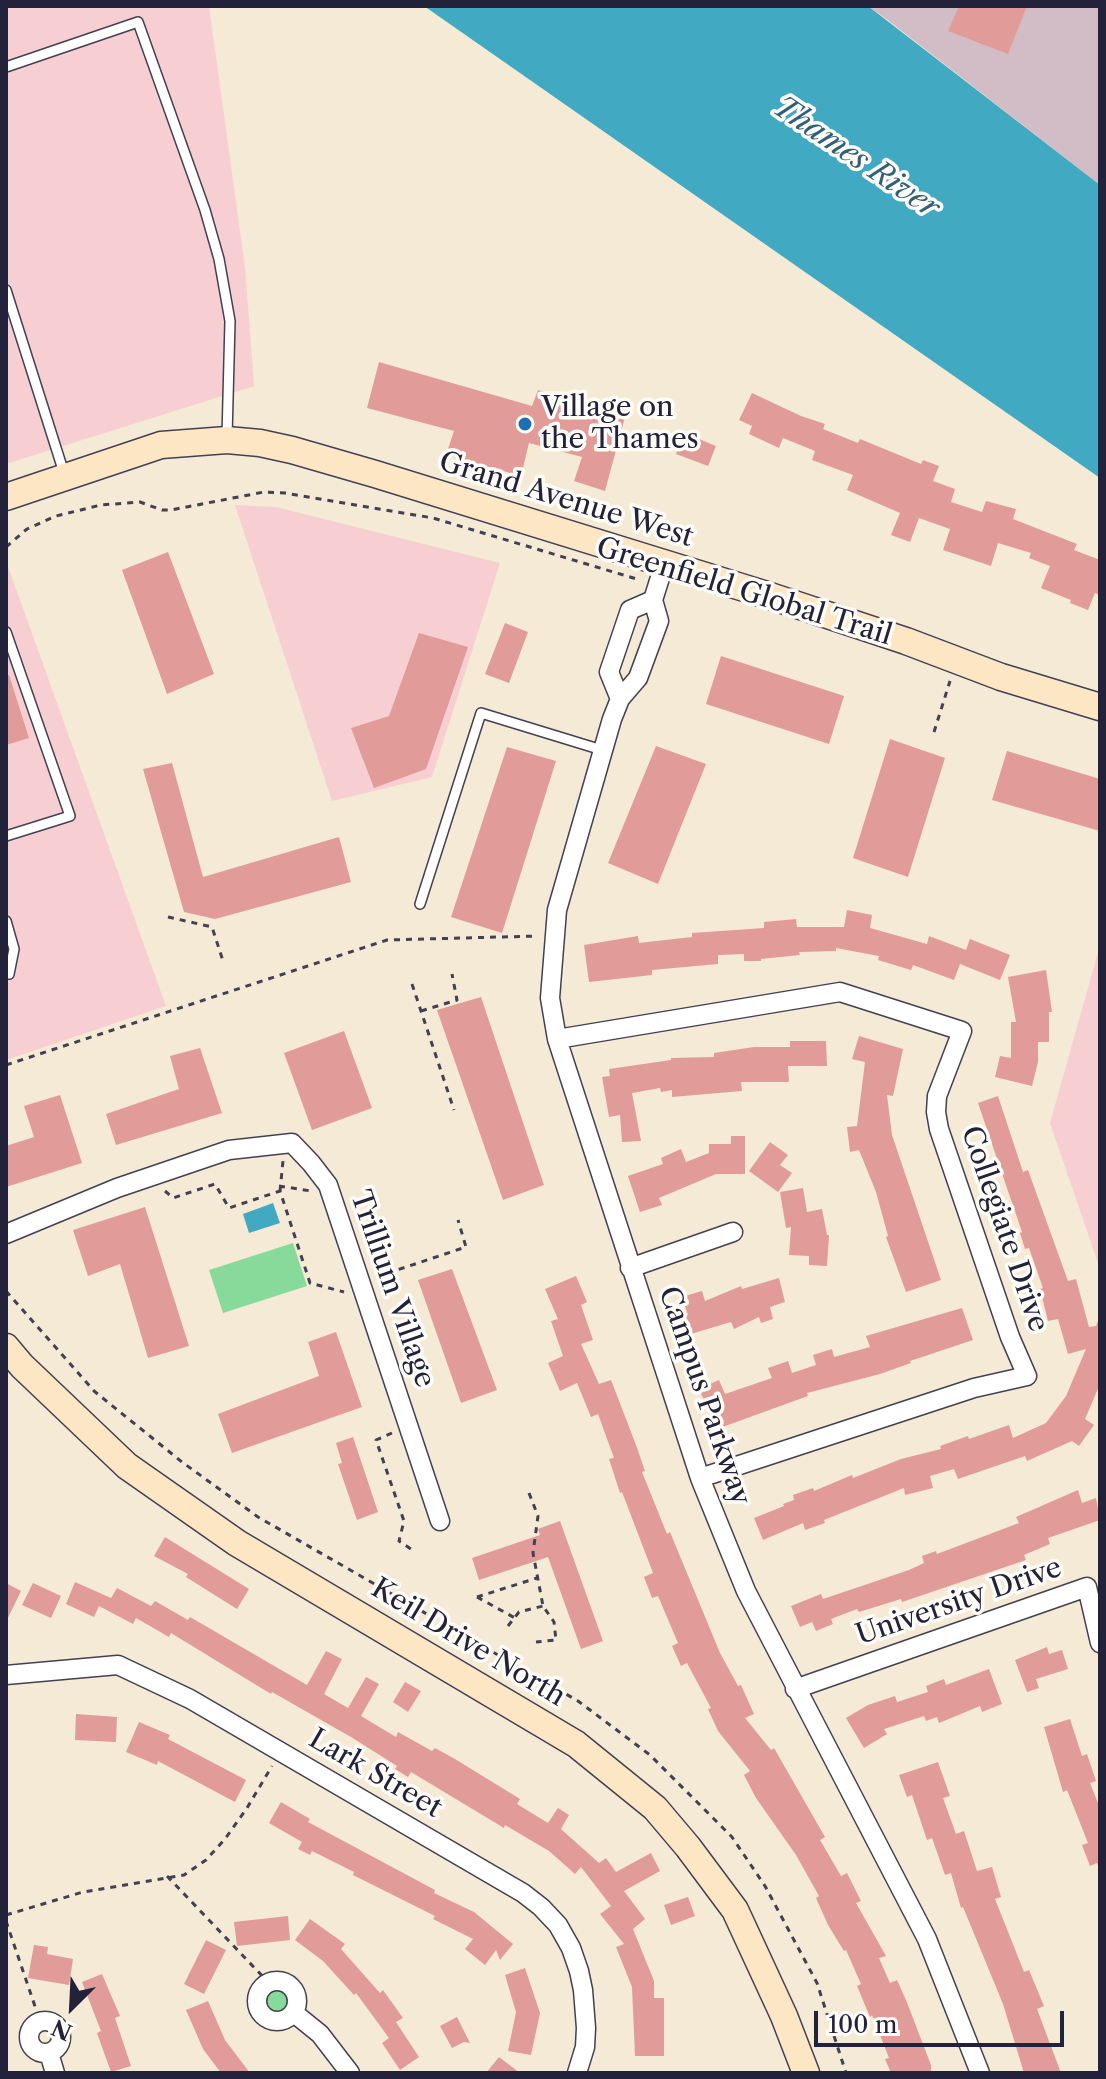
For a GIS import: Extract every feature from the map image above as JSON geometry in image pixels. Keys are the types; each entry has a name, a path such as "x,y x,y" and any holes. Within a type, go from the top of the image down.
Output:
{"main road":[{"name":"Grand Avenue West","path":"6,497 161,445 227,440 260,443 306,454 658,583 767,595 906,641 1001,677 1100,707"},
{"name":"Keil Drive North","path":"6,1347 22,1366 140,1474 237,1543 576,1744 655,1808 735,1910 784,2016 806,2073"}],"street":[{"path":"620,699 609,672 630,610 658,583"},
{"name":"Campus Parkway","path":"658,583 659,621 638,678 620,699 602,750 557,910 550,998 557,1039 700,1478 746,1591 927,1939 980,2073"},
{"name":"Collegiate Drive","path":"557,1039 840,992 962,1031 937,1096 937,1121 1005,1322 1027,1376 974,1388 700,1478"},
{"path":"6,1234 117,1188 229,1150 292,1143"},
{"name":"Trillium Village","path":"292,1143 311,1163 330,1192 440,1521"},
{"path":"630,1268 733,1232"},
{"name":"University Drive","path":"795,1689 1087,1587 1100,1643"},
{"name":"Lark Street","path":"6,1675 118,1665 190,1699 523,1893 558,1925 571,1948 583,1990 586,2028 585,2047 577,2073"},
{"path":"282,1981 293,1988 298,2000 294,2013 283,2020 269,2020 257,2004 257,1998 268,1982 282,1981"},
{"path":"294,2013 320,2034 350,2073"},
{"path":"40,2021 50,2021 61,2030 60,2044 49,2053 55,2073"}],"lane":[{"path":"6,67 138,22 205,210 219,259 230,321 227,440"},
{"path":"6,290 65,477"},
{"path":"6,632 70,816 6,836"},
{"path":"420,904 481,713 602,750"},
{"path":"6,921 14,949 9,974 6,974"}],"path":[{"name":"Greenfield Global Trail","path":"6,547 27,529 56,516 109,503 140,502 171,510 264,492 285,493 433,518 658,583"},
{"path":"934,732 951,677"},
{"path":"168,917 212,927 223,961"},
{"path":"6,1065 387,940 554,936"},
{"path":"420,1011 457,1000 452,974"},
{"path":"412,984 454,1110"},
{"path":"292,1143 283,1158 280,1188 310,1283 349,1293"},
{"path":"163,1189 173,1198 215,1184 229,1208 280,1188 330,1192"},
{"path":"376,1277 466,1247 458,1220"},
{"path":"397,1430 376,1440 404,1521 399,1541 411,1549"},
{"path":"529,1493 538,1516 533,1553 537,1578 543,1606 554,1622 556,1640 536,1642"},
{"path":"515,1618 477,1597 537,1578"},
{"path":"508,1626 519,1612 543,1606"},
{"path":"6,1915 83,1892 184,1875 206,1860 225,1839 280,1751"},
{"path":"167,1876 268,1982"},
{"path":"6,1921 40,2021"}],"shaded area":[{"path":"6,6 209,6 245,267 254,386 6,464"},
{"path":"868,6 1100,6 1100,185 885,18"},
{"path":"235,505 276,507 500,563 432,777 332,801"},
{"path":"6,561 166,1006 6,1060"},
{"path":"1100,945 1100,1269 1050,1123"}],"green space":[{"path":"293,1243 307,1286 223,1313 209,1270"},
{"path":"276,1988 287,1995 288,2000 281,2011 276,2012 265,2005 264,2000 271,1989"}],"water":[{"name":"Thames River","path":"424,6 868,6 1100,185 1100,478"},
{"path":"273,1203 280,1223 249,1233 243,1214"}],"building":[{"path":"959,6 1027,6 1008,54 948,31"},
{"name":"Village on the Thames","path":"379,362 532,406 538,390 625,417 605,491 574,481 582,457 529,443 521,476 446,455 454,431 367,408"},
{"path":"752,393 825,424 823,429 858,443 860,439 921,464 923,460 939,466 933,481 955,489 951,502 982,512 986,501 1016,509 1013,519 1077,544 1074,550 1100,560 1100,595 1095,593 1088,610 1070,603 1071,600 1041,588 1050,566 1029,558 1031,553 998,543 991,566 943,550 950,529 919,518 910,542 891,535 900,513 847,490 853,475 812,460 815,451 783,438 779,448 749,434 752,426 739,420"},
{"path":"684,433 716,446 708,466 676,454"},
{"path":"168,552 214,674 167,694 122,570"},
{"path":"505,623 528,632 509,683 485,674"},
{"path":"419,633 468,647 426,769 374,788 351,728 389,716"},
{"path":"721,656 844,696 829,744 706,704"},
{"path":"9,675 29,738 6,745 6,676"},
{"path":"890,739 945,758 908,877 853,858"},
{"path":"656,746 706,764 658,884 608,863"},
{"path":"507,747 556,761 502,933 451,917"},
{"path":"1007,751 1100,779 1100,831 992,800"},
{"path":"172,763 203,877 339,837 351,882 215,919 184,912 143,769"},
{"path":"847,910 872,915 870,928 927,944 929,936 966,950 970,939 1010,955 1000,980 960,964 954,980 913,965 911,970 878,960 879,956 836,948 836,951 799,952 800,955 761,961 744,961 744,954 718,955 718,964 652,970 652,975 589,982 584,945 638,936 639,943 692,937 692,933 764,928 764,922 796,919 797,927 844,927"},
{"path":"1046,970 1052,1012 1049,1012 1049,1042 1038,1042 1038,1062 1032,1086 995,1077 1000,1056 1011,1058 1011,1022 1016,1022 1008,977"},
{"path":"481,997 544,1185 503,1200 437,1010"},
{"path":"344,1031 372,1108 312,1130 284,1053"},
{"path":"859,1036 903,1049 893,1096 887,1095 892,1135 941,1280 906,1292 886,1237 876,1192 859,1150 850,1152 847,1127 857,1126 865,1062 852,1059"},
{"path":"790,1041 826,1041 827,1066 788,1066 789,1082 741,1082 742,1091 672,1097 672,1090 661,1092 660,1088 632,1093 641,1141 622,1142 620,1115 609,1117 602,1077 610,1076 609,1069 671,1058 714,1057 714,1053 754,1047 790,1047"},
{"path":"200,1048 222,1113 116,1145 106,1114 179,1089 170,1056"},
{"path":"60,1095 82,1163 6,1187 6,1146 34,1137 24,1106"},
{"path":"998,1096 1023,1172 1028,1170 1068,1281 1076,1279 1089,1327 1096,1326 1100,1316 1100,1384 1085,1419 1094,1425 1079,1446 1072,1441 1027,1461 1025,1456 958,1479 954,1469 930,1476 933,1488 905,1495 904,1488 824,1520 825,1523 805,1530 803,1523 763,1540 754,1518 784,1506 794,1500 793,1495 813,1488 814,1491 852,1475 853,1478 901,1459 941,1449 940,1446 968,1436 969,1439 1009,1425 1013,1438 1046,1423 1066,1396 1086,1349 1068,1354 1058,1319 1048,1321 1040,1289 1043,1288 1029,1248 1025,1249 978,1103"},
{"path":"731,1136 745,1136 745,1174 716,1174 659,1198 662,1205 640,1212 628,1176 663,1164 661,1158 681,1149 686,1162 709,1153 709,1144 731,1144"},
{"path":"770,1142 788,1155 780,1165 792,1173 778,1192 749,1171"},
{"path":"803,1188 807,1212 822,1209 829,1235 827,1266 809,1265 809,1256 789,1255 791,1227 786,1228 780,1192"},
{"path":"145,1207 189,1346 148,1358 120,1264 88,1276 73,1230"},
{"path":"452,1269 497,1390 461,1403 418,1280"},
{"path":"576,1276 587,1302 581,1305 593,1340 581,1344 599,1384 611,1380 667,1534 670,1532 720,1653 738,1686 741,1685 754,1714 745,1718 771,1750 774,1748 825,1837 820,1840 841,1876 847,1873 861,1901 856,1903 886,1956 879,1958 890,1983 897,1980 906,2000 931,2065 931,2073 891,2073 885,2059 889,2058 857,1986 861,1984 846,1950 828,1925 816,1898 819,1896 796,1855 756,1798 744,1775 750,1771 718,1731 708,1709 711,1708 687,1663 681,1666 672,1646 678,1643 658,1596 652,1598 644,1577 653,1573 620,1493 609,1459 614,1458 598,1414 591,1417 577,1383 560,1391 548,1363 563,1356 551,1321 558,1319 545,1289"},
{"path":"779,1278 785,1302 770,1307 773,1319 761,1323 759,1317 734,1329 731,1322 684,1336 678,1318 688,1315 682,1297 702,1291 705,1301 741,1286 742,1289"},
{"path":"962,1308 973,1340 880,1374 807,1393 808,1396 717,1429 699,1389 719,1380 725,1394 772,1378 768,1368 788,1361 792,1373 816,1365 813,1355 832,1349 834,1357 870,1347 866,1336"},
{"path":"336,1332 362,1407 232,1453 218,1414 319,1376 308,1342"},
{"path":"353,1437 378,1512 357,1520 338,1464 342,1463 336,1443"},
{"path":"1078,1490 1082,1503 1096,1498 1100,1520 1048,1538 1050,1544 1024,1555 1026,1560 902,1602 901,1599 859,1612 857,1609 831,1619 833,1624 816,1631 812,1622 800,1627 791,1606 821,1594 823,1599 909,1570 924,1563 922,1556 936,1551 937,1554 1019,1523 1016,1517"},
{"path":"560,1521 603,1641 581,1649 548,1557 479,1580 472,1558 540,1535 538,1529"},
{"path":"165,1537 249,1589 237,1609 186,1577 188,1574 154,1556"},
{"path":"75,1582 111,1598 117,1588 151,1606 155,1601 188,1620 190,1617 307,1685 326,1651 342,1659 324,1694 348,1708 366,1677 379,1684 361,1716 396,1737 398,1732 432,1751 435,1748 455,1759 520,1799 517,1804 548,1823 558,1808 569,1815 561,1829 599,1863 606,1858 616,1872 651,1853 660,1871 624,1891 645,1919 633,1929 654,1981 654,1998 664,1998 664,2056 635,2056 632,1987 616,1947 624,1944 600,1914 611,1906 581,1867 575,1874 549,1851 411,1772 408,1777 395,1769 397,1766 351,1737 271,1694 171,1633 169,1637 136,1618 133,1624 99,1606 94,1617 66,1604"},
{"path":"6,1583 21,1591 6,1622"},
{"path":"33,1583 61,1596 51,1618 22,1605"},
{"path":"1047,1647 1049,1654 1062,1650 1068,1669 1036,1679 1039,1688 1027,1692 1015,1660"},
{"path":"989,1669 1002,1704 982,1712 980,1706 939,1723 937,1717 926,1721 924,1716 884,1729 887,1734 864,1748 846,1718 868,1705 895,1696 897,1702 928,1692 926,1686 944,1679 946,1685"},
{"path":"405,1682 421,1691 408,1712 393,1702"},
{"path":"76,1714 117,1717 116,1742 75,1740"},
{"path":"1070,1719 1082,1756 1087,1754 1096,1781 1090,1783 1100,1808 1100,1870 1097,1863 1090,1866 1082,1845 1088,1843 1067,1790 1063,1792 1044,1727"},
{"path":"139,1722 170,1735 168,1739 246,1780 235,1802 158,1761 157,1765 126,1752"},
{"path":"938,1762 950,1796 943,1798 956,1834 964,1831 977,1871 992,1867 1001,1897 995,1899 1024,1972 1029,1970 1044,2006 1037,2009 1061,2073 1024,2073 1003,2004 961,1908 951,1873 945,1875 932,1838 927,1840 912,1795 907,1797 899,1775"},
{"path":"281,1802 310,1819 308,1822 474,1912 513,1944 500,1960 496,1950 485,1965 465,1949 473,1939 433,1919 435,1916 353,1875 354,1872 312,1851 310,1855 298,1849 302,1842 269,1823"},
{"path":"688,1897 695,1916 671,1925 664,1905"},
{"path":"288,1916 290,1940 237,1946 234,1922"},
{"path":"310,1919 345,1944 341,1949 380,1993 383,1990 403,2018 396,2022 419,2057 400,2070 382,2043 389,2038 356,1993 354,1995 323,1961 295,1940"},
{"path":"206,1940 226,1950 204,1994 184,1984"},
{"path":"34,1945 48,1947 47,1954 73,1959 69,1985 28,1978"},
{"path":"525,1968 540,2013 531,2055 508,2051 516,2012 505,1975"},
{"path":"102,1974 120,2016 115,2018 131,2066 111,2072 97,2033 101,2031 82,1982"},
{"path":"208,2001 225,2040 250,2073 221,2073 203,2049 186,2010"},
{"path":"457,2017 470,2043 464,2042 452,2048 440,2026"},
{"path":"499,2057 520,2073 486,2073"}],"place":[{"name":"Village on the Thames","path":"525,424"}]}
